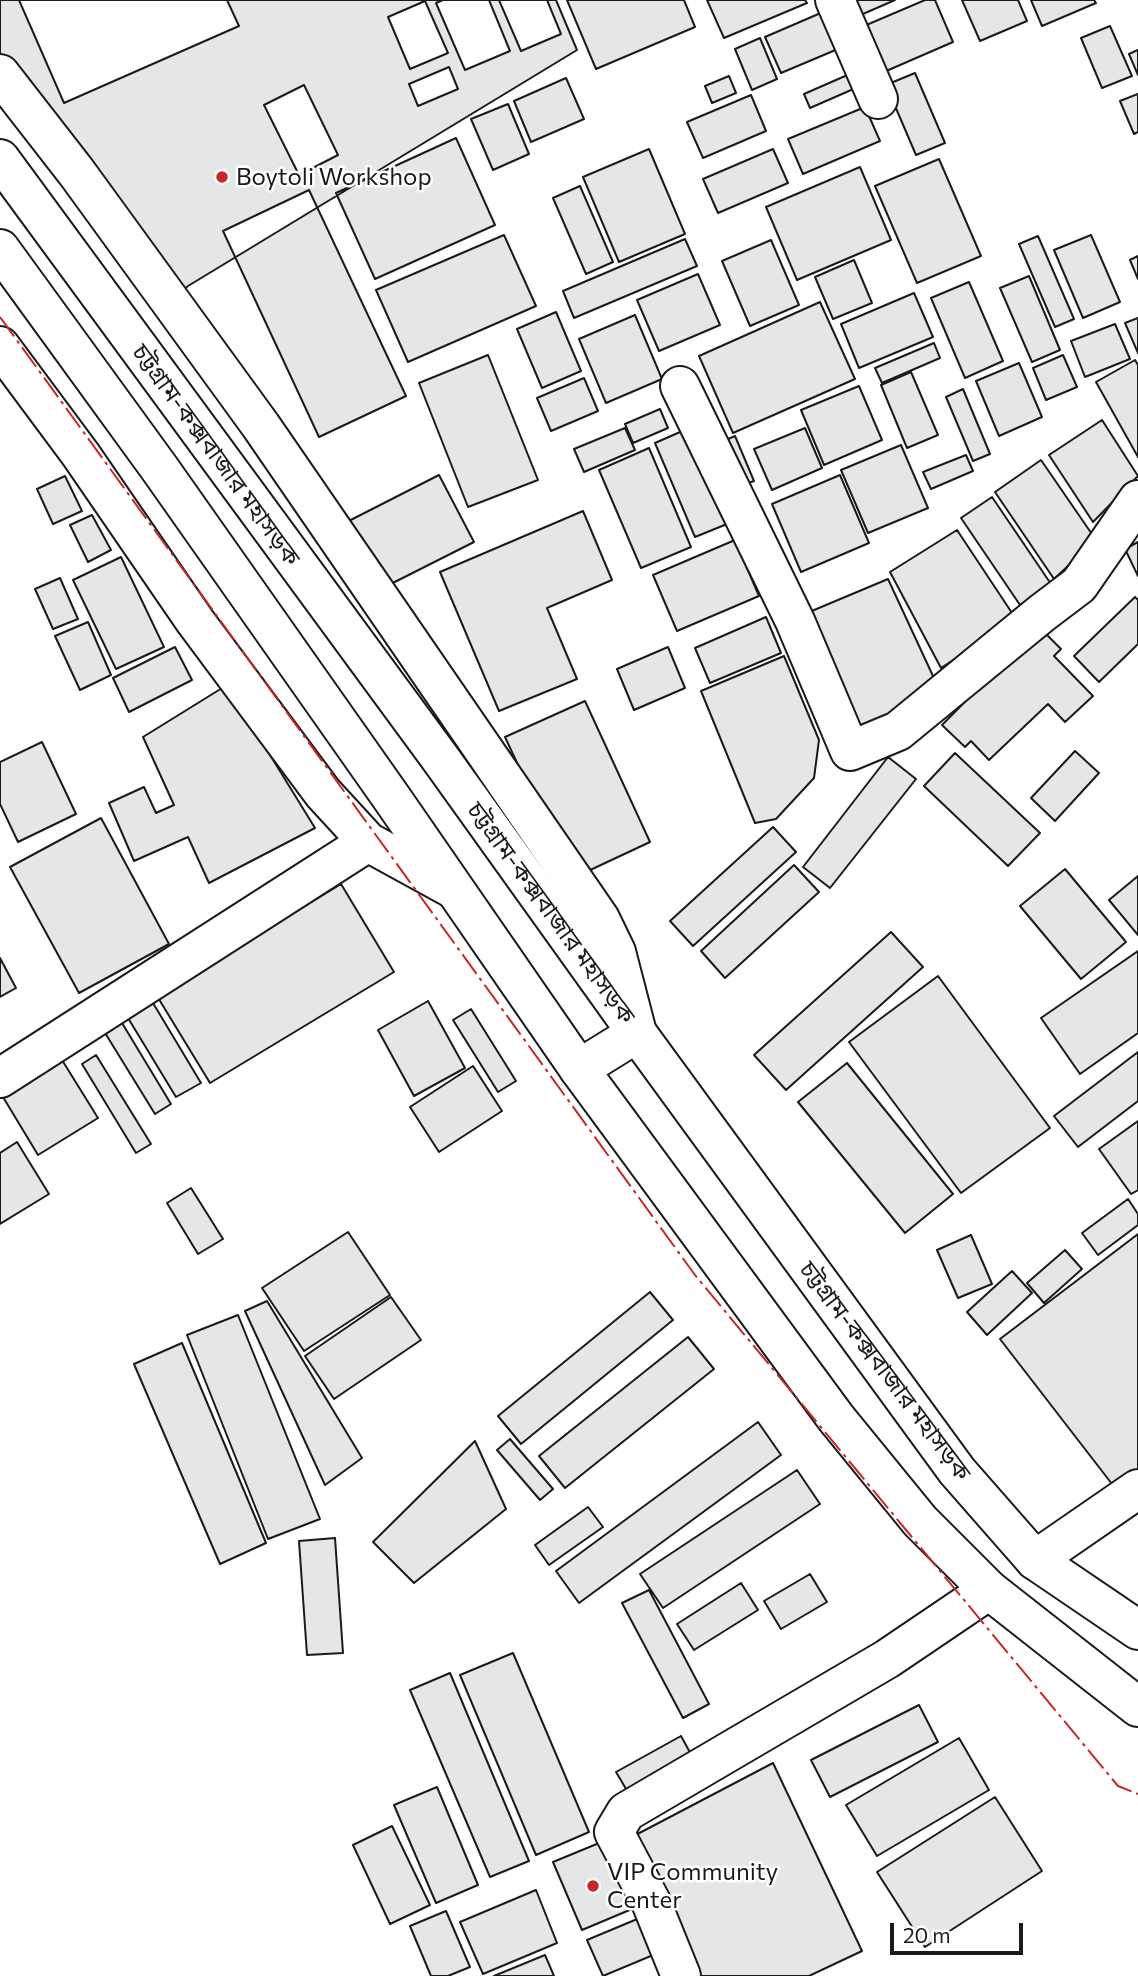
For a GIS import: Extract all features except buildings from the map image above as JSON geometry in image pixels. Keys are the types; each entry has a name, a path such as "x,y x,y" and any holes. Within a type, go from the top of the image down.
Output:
{"main road":[{"path":"835,0 878,99"},
{"path":"0,74 77,173 261,426 600,919 616,952 637,1033 579,1069"},
{"name":"চট্টগ্রাম-কক্সবাজার মহাসড়ক","path":"0,159 440,758 957,1471 1035,1560 1138,1630"},
{"path":"0,249 176,492 579,1069 836,1418 920,1521 989,1590 1138,1707"},
{"path":"0,346 81,454 195,621 323,793 368,842 452,888"},
{"path":"680,386 795,621 850,751 898,731 1079,585 1138,500"},
{"path":"0,1078 368,842"},
{"path":"1035,1560 1138,1489"},
{"path":"681,1976 651,1902 614,1832 626,1812 887,1659 989,1590"}],"power":[{"path":"0,317 695,1275 1118,1786 1138,1794"}],"place":[{"name":"Boytoli Workshop","path":"222,177"},
{"name":"VIP Community Center","path":"593,1886"}]}
